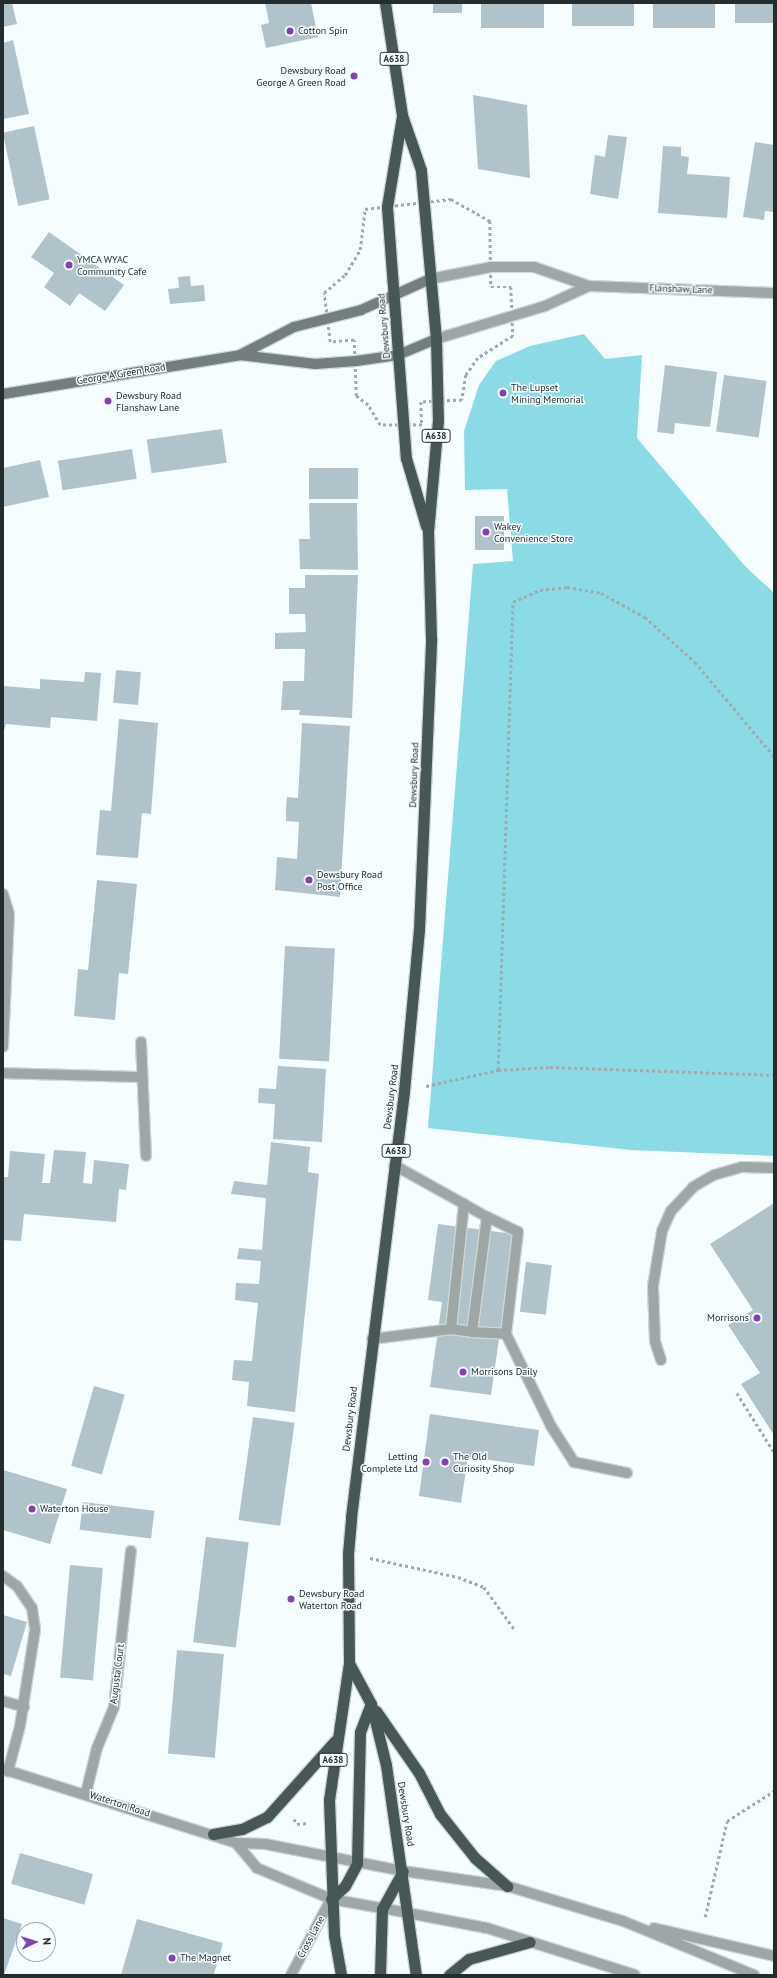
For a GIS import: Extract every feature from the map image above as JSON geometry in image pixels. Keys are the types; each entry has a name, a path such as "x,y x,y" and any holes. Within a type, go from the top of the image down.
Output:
{"highway":[{"name":"Dewsbury Road","path":"341,1975 331,1899 328,1800 335,1741 349,1663 348,1554 372,1339 404,1091 419,930 427,766 431,638 428,532 438,421 436,339 421,170 402,115 385,3"},
{"name":"Dewsbury Road","path":"402,115 388,195 393,298 406,458 428,532"},
{"name":"Dewsbury Road","path":"349,1663 371,1704 386,1765 403,1871 416,1975"},
{"path":"331,1899 345,1886 357,1863 360,1732 371,1704"},
{"path":"371,1704 419,1773 440,1814 475,1858 507,1886"},
{"path":"214,1834 242,1829 267,1817 335,1741"},
{"path":"380,1975 382,1909 403,1871"},
{"path":"449,1975 469,1959 530,1942"}],"main road":[{"name":"George A Green Road","path":"240,355 294,327 393,298 430,278"},
{"name":"George A Green Road","path":"4,391 240,355 315,364 398,355 436,339"}],"street":[{"name":"Flanshaw Lane","path":"430,278 491,267 534,267 589,286 774,294"},
{"name":"Flanshaw Lane","path":"436,339 545,306 589,286"},
{"path":"3,894 9,914 3,1047"},
{"path":"141,1042 141,1077 146,1156"},
{"path":"3,1073 141,1077"},
{"path":"394,1165 487,1217 518,1232 506,1334 551,1426 574,1462 627,1473"},
{"path":"661,1360 654,1341 653,1286 662,1231 671,1211 693,1187 714,1175 742,1167 774,1168"},
{"path":"451,1329 464,1204"},
{"path":"472,1332 487,1217"},
{"path":"372,1339 451,1329 506,1334"},
{"name":"Augusta Court","path":"86,1793 97,1748 114,1707 131,1551"},
{"path":"3,1576 17,1586 34,1617 24,1707 6,1770"},
{"path":"3,1700 24,1707"},
{"name":"Waterton Road","path":"6,1770 86,1793 214,1834 236,1844 257,1868 331,1899 487,1928 634,1975"},
{"name":"Waterton Road","path":"236,1844 265,1844 403,1871 507,1886 623,1921"},
{"name":"Cross Lane","path":"291,1975 331,1899"},
{"path":"623,1921 774,1956"},
{"path":"623,1921 754,1975"}],"path":[{"path":"498,1070 513,602 540,590 567,587 601,593 645,617 695,662 774,756"},
{"path":"404,1091 498,1070 550,1067 774,1075"},
{"path":"737,1393 774,1452"},
{"path":"348,1554 458,1577 484,1587 515,1630"},
{"path":"700,1939 727,1821 774,1791"}],"shaded area":[{"path":"584,334 605,359 642,355 637,438 745,566 774,593 774,1156 630,1150 428,1128 473,564 513,561 507,489 465,490 464,431 479,385 496,361 530,346"}],"building":[{"path":"3,3 12,3 17,24 3,27"},
{"name":"Cotton Spin","path":"265,3 311,3 318,37 266,48 261,25 269,23"},
{"path":"433,3 462,3 462,13 433,13"},
{"path":"481,3 544,3 544,28 481,28"},
{"path":"572,3 634,3 634,26 572,26"},
{"path":"653,3 715,3 715,28 653,28"},
{"path":"735,3 774,3 774,23 735,23"},
{"path":"13,40 29,114 3,119 3,43"},
{"path":"473,95 527,105 530,178 478,169"},
{"path":"34,126 50,199 18,206 3,133"},
{"path":"608,135 627,137 618,199 590,194 595,155 605,157"},
{"path":"755,142 774,145 774,212 765,211 764,220 743,217"},
{"path":"663,146 681,147 681,156 689,157 687,174 730,177 727,218 658,213"},
{"name":"YMCA WYAC Community Cafe","path":"49,232 124,285 105,311 79,293 70,306 44,287 54,273 31,257"},
{"path":"190,276 191,286 204,285 205,301 170,304 168,289 179,288 178,277"},
{"path":"665,365 717,372 710,427 675,423 674,434 657,432"},
{"path":"724,375 767,381 759,437 716,431"},
{"path":"222,429 227,463 151,473 147,440"},
{"path":"132,449 137,479 63,490 58,461"},
{"path":"40,460 49,497 3,507 3,468"},
{"path":"309,468 358,468 358,499 309,499"},
{"path":"309,503 357,503 358,570 300,569 299,539 310,539"},
{"path":"475,516 504,516 504,550 475,550"},
{"path":"305,575 358,575 352,718 299,715 300,710 281,710 283,681 304,681 305,649 275,649 275,633 306,632 305,614 289,614 289,588 305,588"},
{"path":"116,670 141,672 138,705 113,703"},
{"path":"85,672 101,673 97,721 51,717 50,728 6,724 3,734 3,686 40,689 40,679 84,682"},
{"path":"119,719 158,723 151,814 142,813 138,858 96,855 100,810 111,811"},
{"path":"302,723 350,726 340,897 275,890 277,857 297,859 299,822 286,821 286,809 287,797 298,798"},
{"path":"97,880 137,884 128,974 119,973 115,1020 74,1016 78,969 88,970"},
{"path":"285,946 335,949 329,1061 279,1059"},
{"path":"278,1066 326,1069 322,1142 273,1139 275,1104 258,1103 259,1088 276,1089"},
{"path":"271,1142 310,1147 308,1172 319,1174 295,1412 247,1406 249,1382 232,1380 234,1360 252,1361 258,1303 235,1300 236,1283 259,1284 261,1261 237,1259 239,1248 262,1250 266,1198 231,1194 234,1181 267,1185"},
{"path":"54,1150 86,1152 83,1183 92,1184 94,1160 129,1164 126,1190 119,1189 116,1222 24,1214 21,1241 3,1240 3,1177 8,1177 10,1151 45,1154 42,1183 50,1183"},
{"name":"Morrisons","path":"774,1203 774,1435 741,1384 760,1373 728,1325 753,1310 710,1244"},
{"path":"438,1224 514,1234 491,1395 430,1387 442,1302 428,1300"},
{"path":"526,1262 552,1265 546,1315 520,1312"},
{"path":"94,1386 125,1395 102,1475 71,1466"},
{"name":"The Old Curiosity Shop","path":"430,1414 539,1430 534,1466 468,1457 461,1503 419,1496"},
{"path":"253,1417 295,1423 280,1526 239,1520"},
{"name":"Waterton House","path":"3,1470 67,1489 50,1544 3,1530"},
{"path":"83,1502 154,1511 151,1539 80,1530"},
{"path":"206,1537 249,1542 236,1647 193,1642"},
{"path":"70,1565 103,1568 93,1680 60,1678"},
{"path":"3,1615 27,1622 11,1676 3,1674"},
{"path":"177,1650 224,1654 215,1758 168,1754"},
{"path":"20,1853 93,1874 84,1905 11,1884"},
{"path":"3,1918 16,1922 16,1941 3,1975"},
{"name":"The Magnet","path":"137,1919 223,1943 214,1974 121,1975"}],"place":[{"name":"Cotton Spin","path":"290,31"},
{"name":"Dewsbury Road George A Green Road","path":"354,76"},
{"name":"YMCA WYAC Community Cafe","path":"69,265"},
{"name":"The Lupset Mining Memorial","path":"503,393"},
{"name":"Dewsbury Road Flanshaw Lane","path":"108,401"},
{"name":"Wakey Convenience Store","path":"486,532"},
{"name":"Dewsbury Road Post Office","path":"309,880"},
{"name":"Morrisons","path":"757,1318"},
{"name":"Morrisons Daily","path":"463,1372"},
{"name":"Letting Complete Ltd","path":"426,1462"},
{"name":"The Old Curiosity Shop","path":"445,1462"},
{"name":"Waterton House","path":"32,1509"},
{"name":"Dewsbury Road Waterton Road","path":"291,1599"},
{"name":"The Magnet","path":"172,1958"}]}
